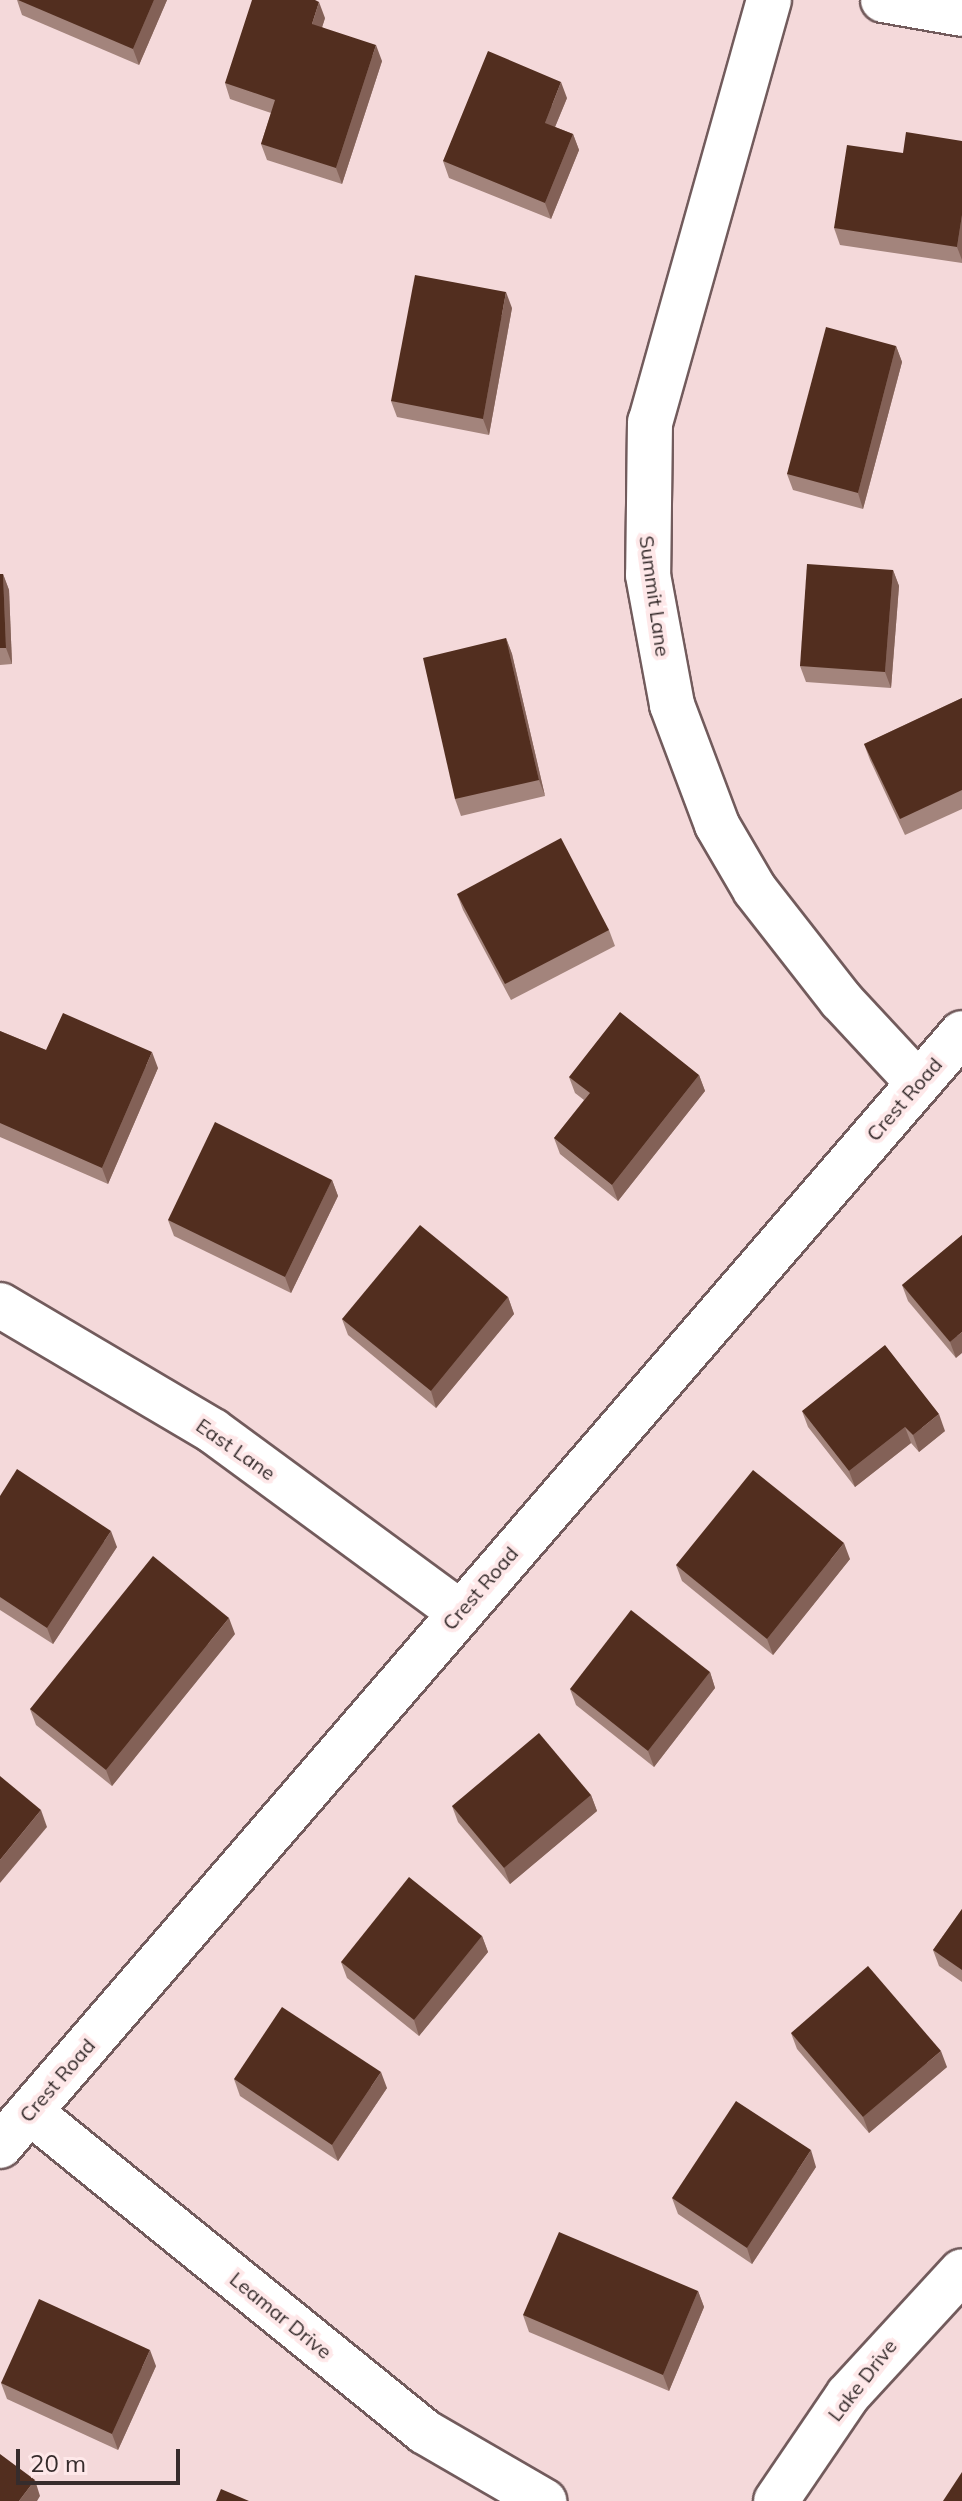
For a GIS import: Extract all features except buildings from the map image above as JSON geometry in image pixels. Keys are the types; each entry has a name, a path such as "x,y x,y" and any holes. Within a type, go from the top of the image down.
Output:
{"street":[{"name":"Summit Lane","path":"769,0 650,422 648,575 672,705 717,825 755,890 841,1000 918,1083"},
{"path":"883,0 962,14"},
{"name":"Crest Road","path":"0,2146 962,1033"},
{"name":"East Lane","path":"0,1305 213,1431 459,1612"},
{"name":"Leamar Drive","path":"30,2112 425,2432 544,2501"},
{"name":"Lake Drive","path":"776,2501 848,2395 962,2271"}]}
